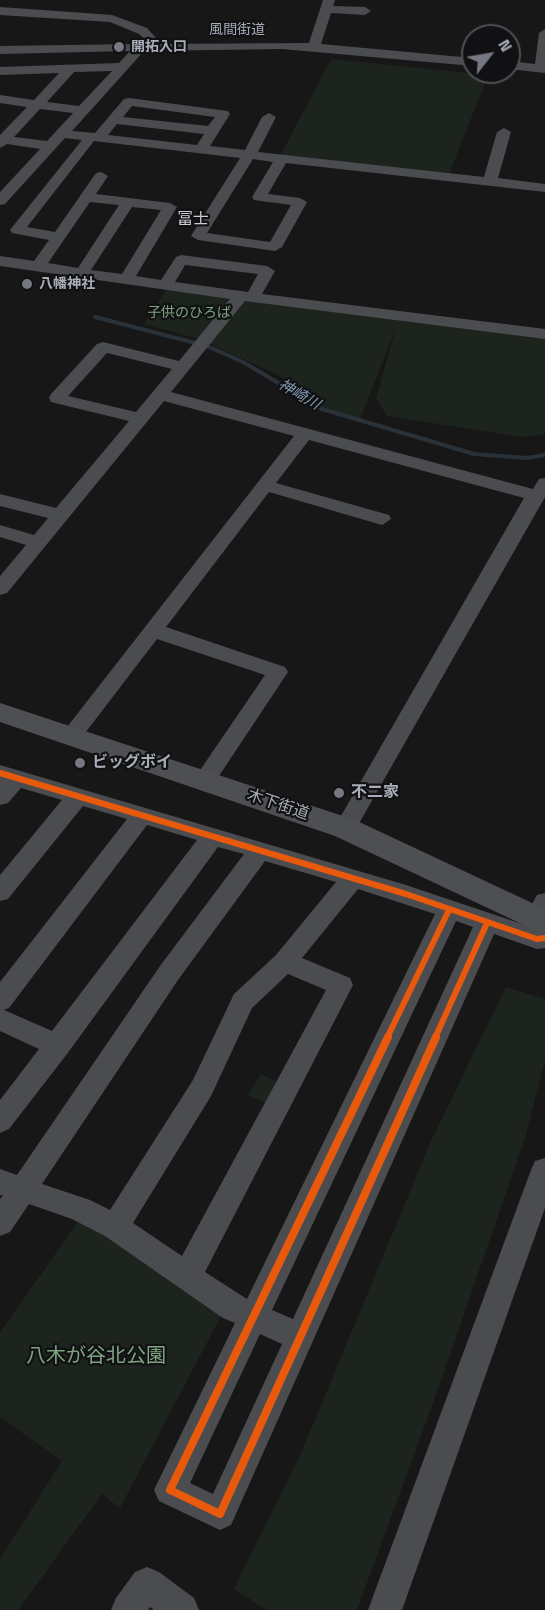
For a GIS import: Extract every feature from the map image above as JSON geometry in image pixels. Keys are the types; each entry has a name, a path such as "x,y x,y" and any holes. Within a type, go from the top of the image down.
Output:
{"main road":[{"name":"木下街道","path":"0,712 205,779 345,828 543,921"}],"street":[{"path":"314,46 327,5 364,11"},
{"path":"0,11 40,20 101,17 126,22 150,38 64,134 4,196"},
{"path":"521,66 543,69 545,33"},
{"name":"風間街道","path":"0,50 145,46 314,46 461,61"},
{"path":"0,71 125,67"},
{"path":"1,141 71,68"},
{"path":"0,92 20,70"},
{"path":"0,99 84,111"},
{"path":"58,237 17,230 95,137 129,102 223,114 201,149"},
{"path":"269,117 250,154 198,236 275,247 300,202 260,197 282,158"},
{"path":"114,120 213,131"},
{"path":"490,182 504,132"},
{"path":"64,134 545,188"},
{"path":"1,141 51,146"},
{"path":"117,159 132,141"},
{"path":"37,268 101,177"},
{"path":"4,196 43,198"},
{"path":"88,197 170,207 126,280"},
{"path":"81,274 128,202"},
{"path":"2,584 159,394 267,271 181,260 165,285"},
{"path":"0,261 81,274 545,334"},
{"path":"140,418 57,398 103,347 183,367"},
{"path":"159,394 305,433 540,489 345,828"},
{"path":"71,736 305,433"},
{"path":"264,485 382,519"},
{"path":"0,501 60,515"},
{"path":"0,531 38,542"},
{"path":"153,630 278,672 205,779"},
{"path":"0,797 8,776 260,850 537,939 543,921"},
{"path":"0,892 78,796"},
{"path":"0,1001 142,816"},
{"path":"0,1121 212,837"},
{"path":"0,1223 12,1186 260,850"},
{"path":"115,1227 202,1088 243,1001 285,962 352,879"},
{"path":"449,910 170,1490 220,1514 488,922"},
{"path":"187,1276 342,985 285,962"},
{"path":"0,1019 58,1046"},
{"path":"386,1610 545,1170"},
{"path":"12,1186 80,1209 115,1227 233,1308 300,1337"},
{"path":"128,1610 147,1584 182,1610"}],"green space":[{"path":"331,59 461,72 461,84 484,84 449,175 280,156"},
{"name":"子供のひろば","path":"168,288 229,296 234,301 203,340 144,324"},
{"path":"251,299 399,318 406,322 413,320 545,337 545,434 522,437 387,416 376,399 396,327 360,419 324,408 305,391 272,372 208,343 217,336 241,302"},
{"path":"506,987 545,999 545,1060 525,1138 437,1392 357,1610 267,1610 234,1589 301,1453 431,1141"},
{"path":"261,1074 280,1083 267,1104 248,1095"},
{"name":"八木が谷北公園","path":"80,1219 223,1312 120,1508 102,1494 18,1610 0,1610 0,1559 62,1461 0,1417 0,1332"}],"waterway":[{"name":"神崎川","path":"95,317 207,346 243,362 322,409 474,454 527,458 545,455"}],"cycle path":[{"path":"0,773 406,894 537,939 545,938"},
{"path":"449,910 170,1490 220,1514 487,923"}],"place":[{"name":"開拓入口","path":"119,47"},
{"name":"八幡神社","path":"27,284"},
{"name":"ビッグボイ","path":"80,763"},
{"name":"不二家","path":"339,793"}],"district":[{"name":"冨士","path":"193,220"}]}
